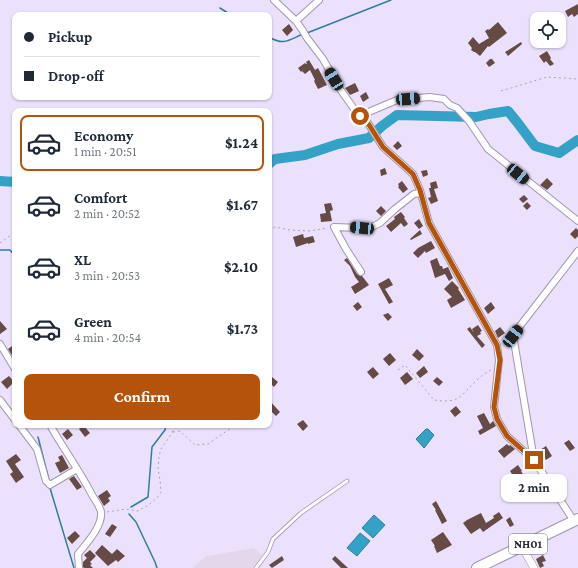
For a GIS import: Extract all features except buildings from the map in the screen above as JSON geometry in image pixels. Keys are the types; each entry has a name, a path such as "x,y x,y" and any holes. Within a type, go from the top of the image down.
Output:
{"highway":[{"name":"NH01","path":"477,568 576,520"}],"street":[{"path":"274,0 296,21 306,38 323,59 340,89 360,116 366,120 383,147 413,174 429,223 497,345 500,360 494,407 497,419 507,436 534,460 576,520"},
{"path":"296,21 319,0"},
{"path":"360,116 397,100 430,98 444,99 450,105 457,108 488,149 578,221"},
{"path":"334,226 362,228 372,227 380,223 414,194 420,193"},
{"path":"334,226 346,249 361,272"},
{"path":"534,460 513,336 578,251"},
{"path":"0,344 12,364"},
{"path":"0,400 12,416"},
{"path":"21,428 38,449 46,481 50,484 77,469"},
{"path":"52,428 89,488 99,506 101,513 99,525 78,554 79,568"},
{"path":"522,546 534,568"}],"lane":[{"path":"256,568 268,552 272,539 301,513 347,481"}],"path":[{"path":"501,91 547,77 578,80"},
{"path":"272,228 274,227 309,231 334,226"},
{"path":"0,243 12,235"},
{"path":"398,370 405,366 434,400 440,401 454,400 460,397 487,371 499,366"},
{"path":"101,513 126,509 138,511 148,506 157,498 161,492 158,469 159,456 161,449 174,428"},
{"path":"172,433 180,431 195,445 208,444 231,428"}],"shaded area":[{"path":"254,548 266,559 259,568 193,568 206,556"}],"water":[{"path":"426,429 434,435 424,448 416,439"},
{"path":"374,515 385,525 373,538 362,528"},
{"path":"360,533 370,541 357,556 347,548"}],"waterway":[{"path":"307,33 391,0"},
{"path":"220,8 226,12"},
{"path":"272,39 283,42 303,34"},
{"path":"272,162 275,159 305,155 338,144 369,138 397,115 476,117 508,111 535,146 559,153 578,140"},
{"path":"0,181 12,182"},
{"path":"0,250 10,250 12,252"},
{"path":"131,507 148,497 152,447 165,428"},
{"path":"38,437 49,480"},
{"path":"50,488 74,568"},
{"path":"129,514 136,522 157,568"}],"route":[{"path":"360,116 366,120 383,147 413,174 420,190 429,223 497,345 500,360 494,407 497,419 507,436 534,460"}]}
